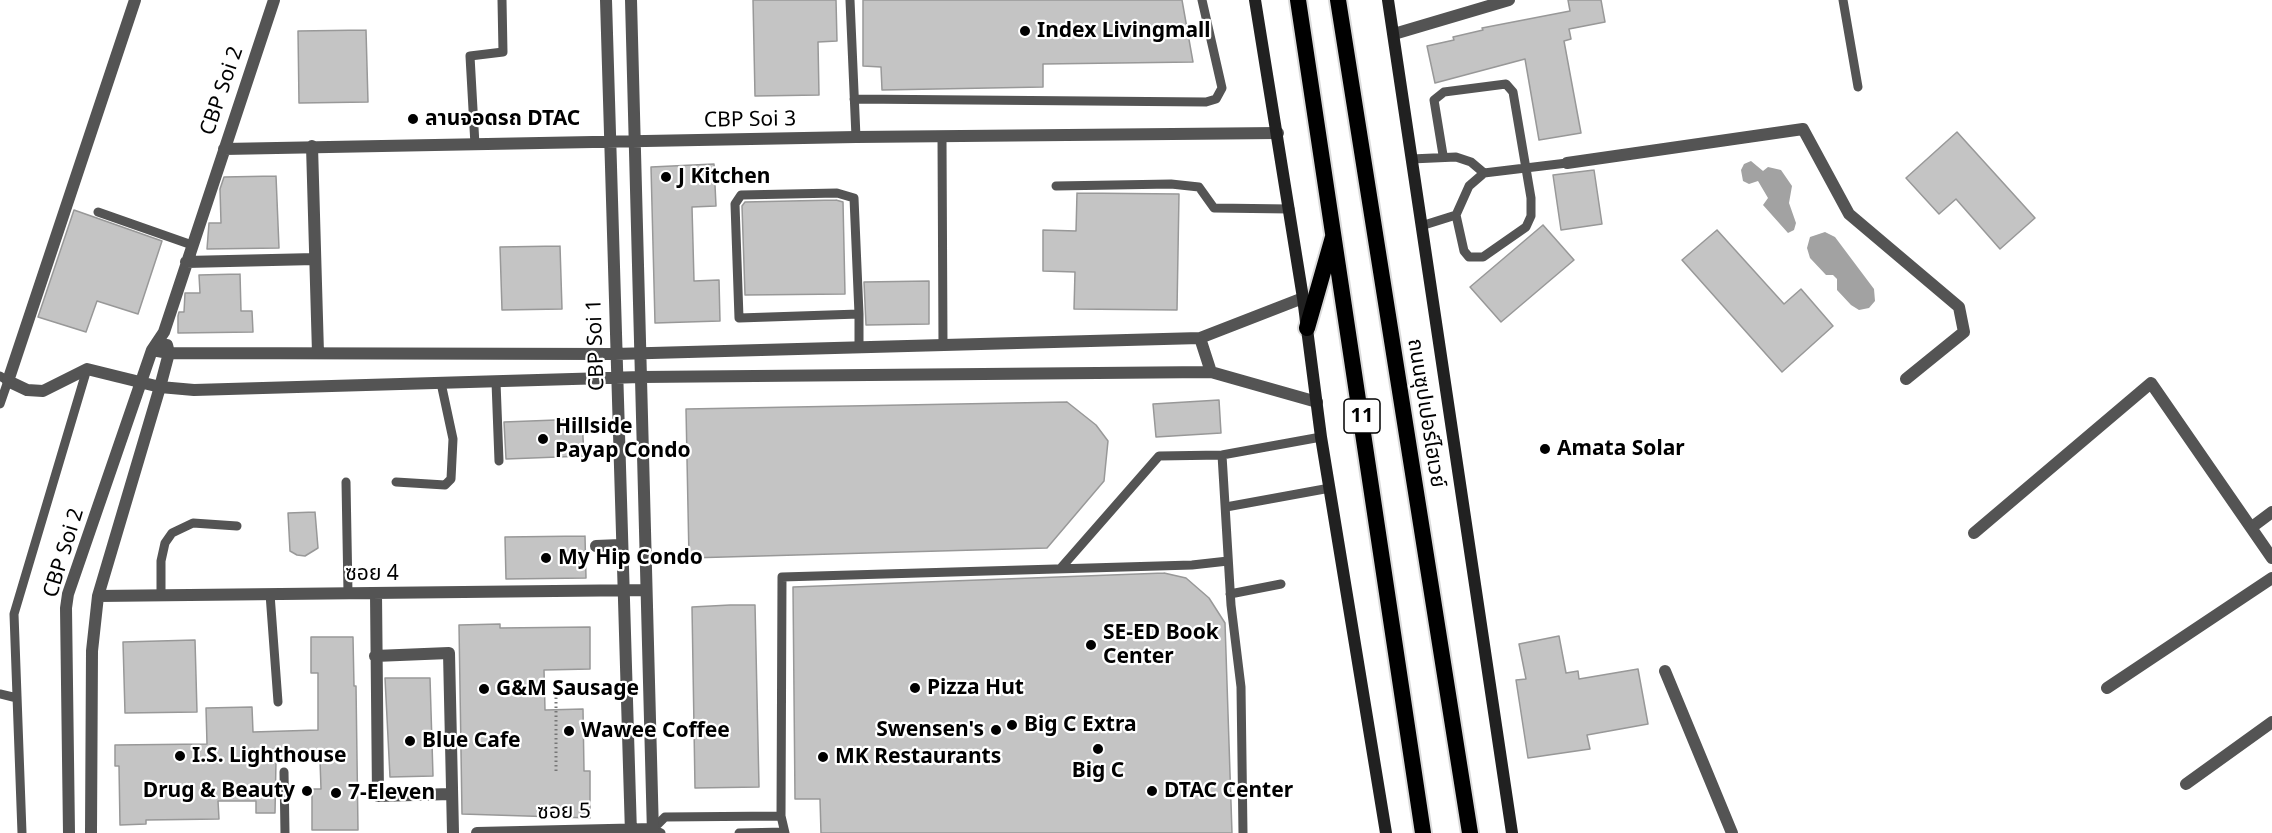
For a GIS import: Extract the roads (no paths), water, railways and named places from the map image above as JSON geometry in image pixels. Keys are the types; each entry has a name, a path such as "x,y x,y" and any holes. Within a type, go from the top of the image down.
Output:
{"highway":[{"name":"11","path":"1298,0 1424,833"},
{"name":"ถนนซุปเปอร์ไฮเวย์","path":"1338,0 1470,833"},
{"path":"1307,328 1334,231"},
{"path":"1465,797 1482,833"}],"main road":[{"path":"1255,0 1290,209 1321,437 1386,833"},
{"path":"1388,0 1512,833"}],"street":[{"path":"135,0 4,378 27,390 44,391 87,369 160,387 194,390 641,377 1211,372 1317,402"},
{"name":"CBP Soi 2","path":"69,833 66,608 152,350 164,332 274,0"},
{"name":"CBP Soi 1","path":"606,0 631,831"},
{"name":"CBP Soi 1","path":"631,0 646,590 655,832"},
{"path":"1394,34 1509,0"},
{"path":"1567,163 1803,129 1849,214 1959,307 1964,332 1906,378"},
{"name":"CBP Soi 3","path":"224,148 856,137 942,138 1278,133"},
{"path":"312,146 318,353"},
{"path":"186,262 315,259"},
{"path":"152,350 169,353 615,354 1200,338 1303,298"},
{"path":"92,833 92,661 98,596 169,353 164,332"},
{"path":"1200,338 1211,372"},
{"path":"1974,533 2151,384 2272,558"},
{"path":"2252,527 2272,512"},
{"path":"596,546 621,545"},
{"path":"2107,688 2272,579"},
{"name":"ซอย 4","path":"98,596 646,590"},
{"path":"376,594 378,796 451,794"},
{"path":"375,656 449,653 453,833"},
{"path":"1665,671 1732,833"},
{"path":"2186,784 2272,722"},
{"name":"ซอย 5","path":"477,833 655,832"}],"lane":[{"path":"476,145 471,56 503,52 502,0"},
{"path":"850,0 856,137"},
{"path":"854,99 1206,102 1216,99 1222,88 1202,0"},
{"path":"1843,0 1858,87"},
{"path":"1443,155 1434,100 1444,92 1506,84 1514,92 1526,168 1531,198 1531,216 1526,227 1483,257 1469,257 1464,251 1456,215 1468,186 1484,173 1526,168 1567,163"},
{"path":"942,138 943,345"},
{"path":"1411,159 1443,155 1471,162 1484,173"},
{"path":"1056,186 1171,184 1198,187 1214,208 1290,209"},
{"path":"859,314 739,318 735,204 741,195 837,193 854,198 859,314 859,347"},
{"path":"98,212 192,245"},
{"path":"1421,226 1456,215"},
{"path":"22,833 14,614 87,369"},
{"path":"0,404 4,378"},
{"path":"496,382 499,461"},
{"path":"396,482 445,484 451,479 453,439 441,383"},
{"path":"1060,569 1159,456 1222,454 1321,437"},
{"path":"1222,454 1230,594 1240,687 1243,833"},
{"path":"346,482 348,593"},
{"path":"1226,507 1330,488"},
{"path":"161,595 161,561 165,543 172,533 193,523 237,526"},
{"path":"739,833 784,832 781,816 782,577 1192,565 1228,561"},
{"path":"1230,594 1281,584"},
{"path":"270,594 278,702"},
{"path":"0,694 17,698"},
{"path":"284,772 285,833"},
{"path":"655,832 665,818 781,816"}],"place":[{"name":"Index Livingmall","path":"1025,31"},
{"name":"ลานจอดรถ DTAC","path":"413,119"},
{"name":"J Kitchen","path":"666,177"},
{"name":"Hillside Payap Condo","path":"543,439"},
{"name":"Amata Solar","path":"1545,449"},
{"name":"My Hip Condo","path":"546,558"},
{"name":"SE-ED Book Center","path":"1091,645"},
{"name":"Pizza Hut","path":"915,688"},
{"name":"G&M Sausage","path":"484,689"},
{"name":"Big C Extra","path":"1012,725"},
{"name":"Swensen's","path":"996,730"},
{"name":"Wawee Coffee","path":"569,731"},
{"name":"Blue Cafe","path":"410,741"},
{"name":"Big C","path":"1098,749"},
{"name":"I.S. Lighthouse","path":"180,756"},
{"name":"MK Restaurants","path":"823,757"},
{"name":"Drug & Beauty","path":"307,791"},
{"name":"DTAC Center","path":"1152,791"},
{"name":"7-Eleven","path":"336,793"}]}
